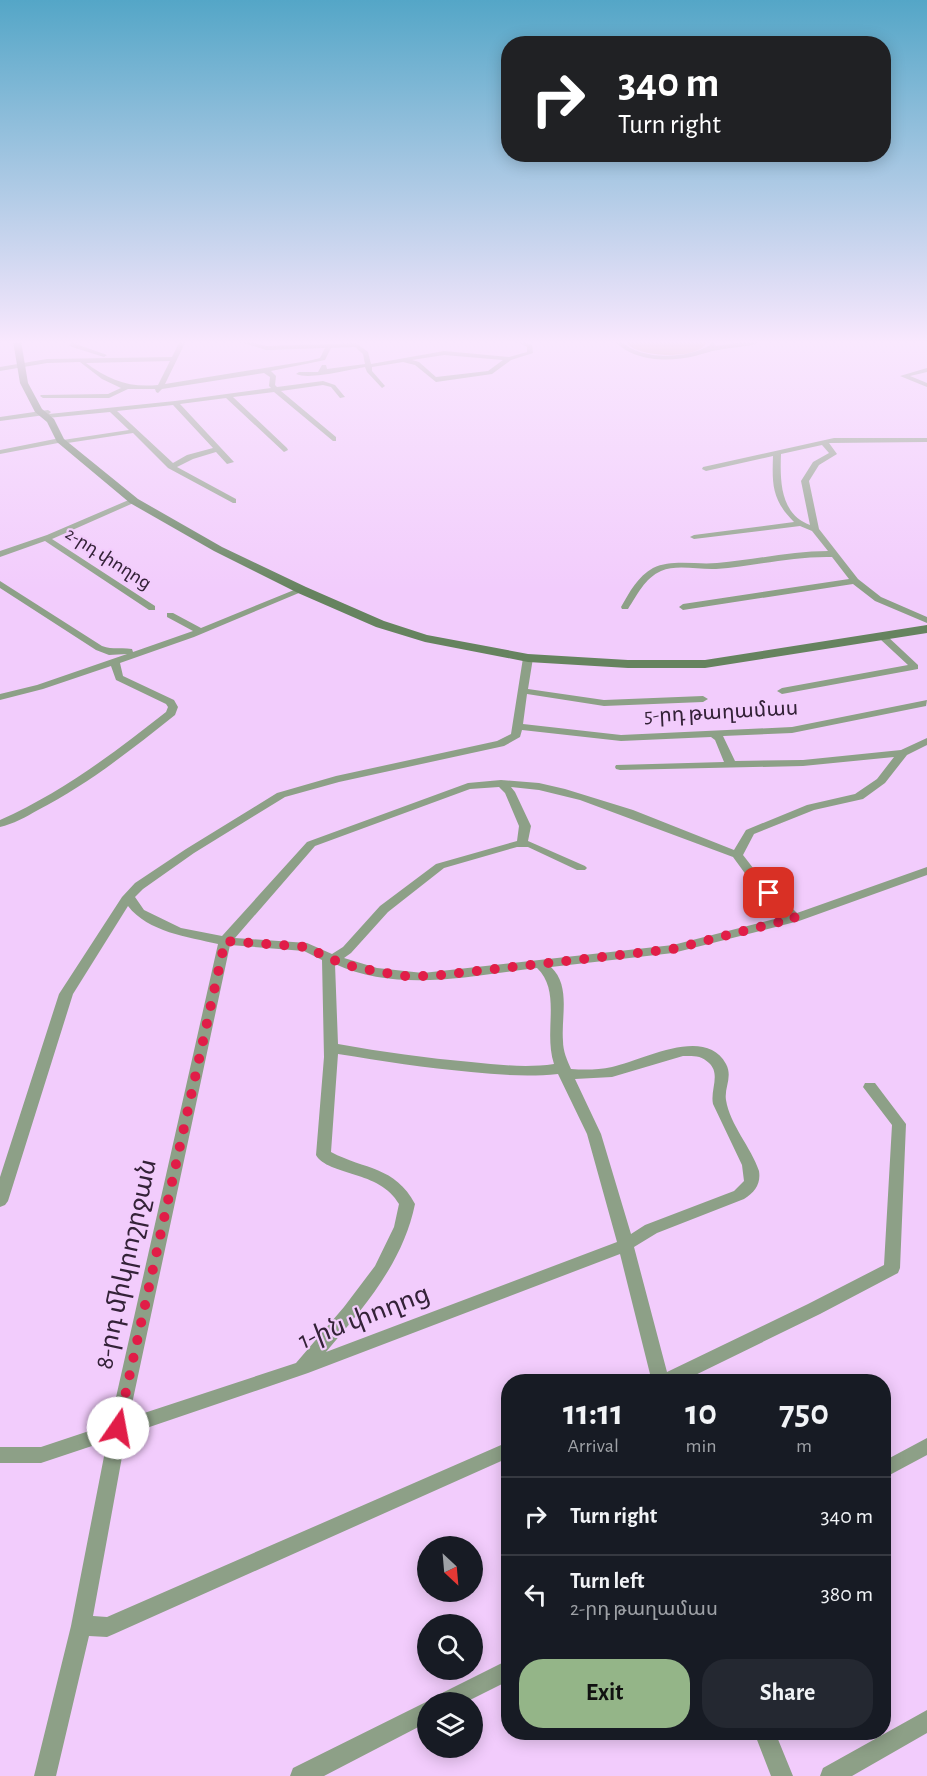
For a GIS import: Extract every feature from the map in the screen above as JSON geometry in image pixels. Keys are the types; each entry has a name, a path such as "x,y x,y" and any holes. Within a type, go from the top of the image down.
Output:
{"main road":[{"path":"51,424 60,441 134,501 218,549 303,590 381,624 425,638 528,658 597,663 705,664 927,629"}],"street":[{"path":"126,424 171,466 233,501"},
{"path":"195,424 230,462"},
{"path":"257,424 284,450"},
{"path":"316,424 333,439"},
{"path":"0,452 133,431"},
{"path":"706,469 824,442 847,439 927,440"},
{"path":"824,442 834,454 816,464 805,481 815,529 855,581 878,600 927,620"},
{"path":"171,466 180,464 190,457 218,449"},
{"path":"777,452 774,479 779,499 788,512 801,524 815,529"},
{"path":"0,554 134,501"},
{"path":"694,537 801,524"},
{"name":"2-րդ փողոց","path":"45,538 152,608"},
{"path":"625,606 646,576 659,568 750,563 809,553 834,554"},
{"path":"683,607 855,581"},
{"path":"0,584 103,651 147,650"},
{"path":"0,697 40,687 147,650 303,590"},
{"path":"170,615 200,631"},
{"path":"782,691 915,667 883,637"},
{"path":"0,1201 66,994 128,897 139,886 190,851 281,795 348,776 500,744 516,735 528,658"},
{"path":"0,824 34,810 75,786 118,756 171,713 173,707 170,702 119,678 114,660"},
{"path":"524,691 570,700 604,703 703,699"},
{"name":"5-րդ թաղամաս","path":"517,726 621,738 792,730 926,703"},
{"path":"712,734 719,738 731,765"},
{"path":"620,767 803,763 903,753 927,741"},
{"path":"737,855 750,832 811,807 859,797 881,780 903,753"},
{"path":"225,941 311,844 468,786 501,783 530,784 578,794 737,855 756,880 795,918"},
{"path":"501,783 510,792 525,826 522,844"},
{"path":"331,959 347,950 391,903 440,866 522,844 530,844 581,868"},
{"path":"128,897 140,914 164,927 194,936 225,941 307,947 354,967 413,977 673,949 795,918 927,871"},
{"name":"8-րդ միկրոշրջան","path":"45,1776 81,1626 118,1428 225,941"},
{"path":"302,1368 329,1332 359,1301 389,1254 403,1226 407,1204 397,1188 384,1179 337,1164 323,1155 330,1101 333,1048 331,959"},
{"path":"541,965 549,971 554,980 557,1002 557,1051 589,1118 615,1204 660,1374"},
{"path":"333,1048 415,1062 536,1071 565,1070"},
{"name":"1-ին փողոց","path":"0,1455 41,1455 302,1368 624,1245 651,1229 739,1195 751,1186 753,1181 751,1169 720,1102 722,1072 717,1061 708,1055 673,1052 612,1072 579,1074 565,1070"},
{"path":"679,1374 814,1309 892,1268 899,1124 870,1087"},
{"path":"891,1466 927,1446"},
{"path":"81,1626 107,1627 501,1453"},
{"path":"465,1692 501,1674"},
{"path":"301,1776 417,1717"},
{"path":"831,1776 927,1721"},
{"path":"767,1740 782,1776"}],"route":[{"path":"118,1428 225,941 240,940 270,945 307,947 328,958 354,967 403,976 423,977 673,949 795,918 769,893"}]}
